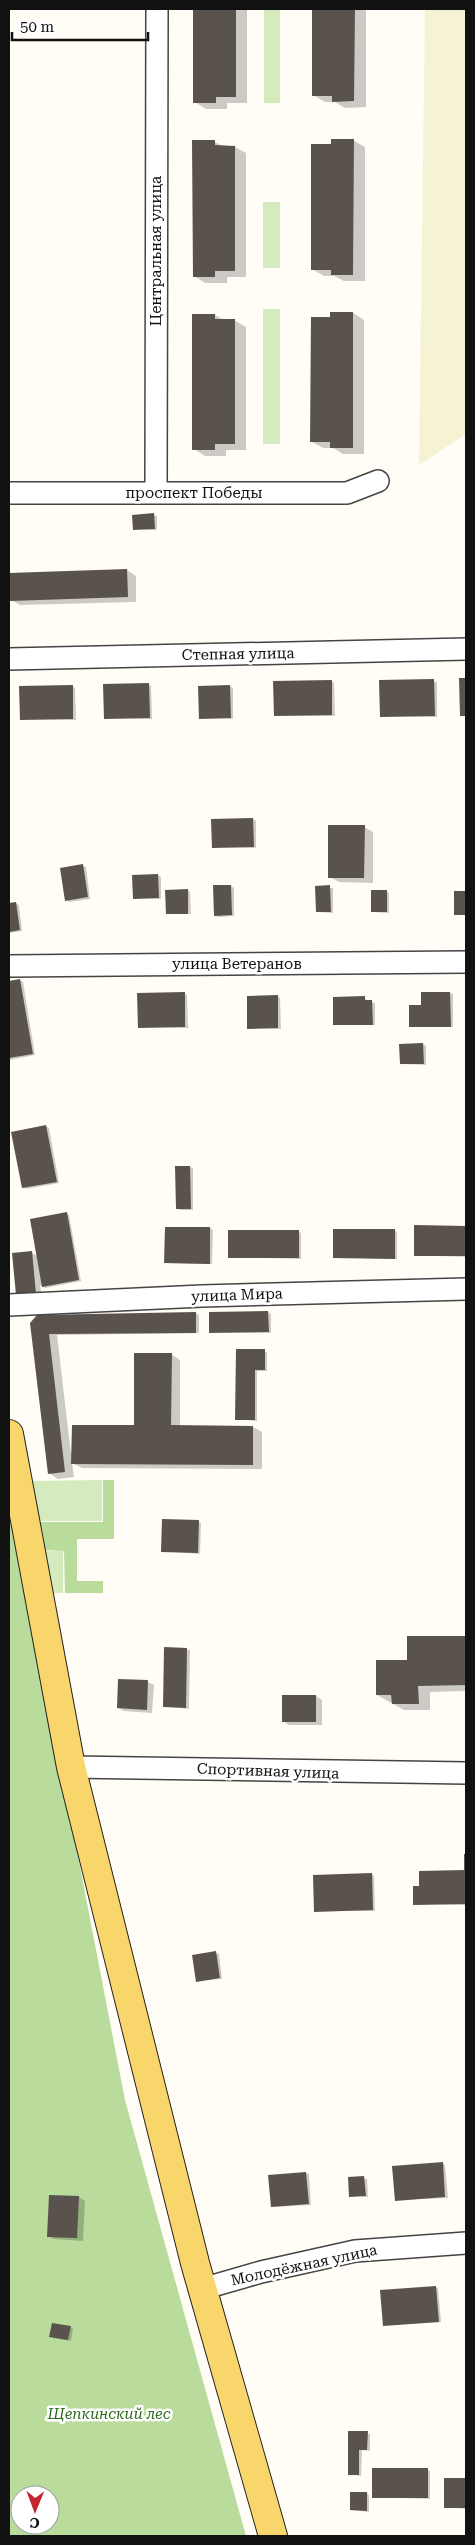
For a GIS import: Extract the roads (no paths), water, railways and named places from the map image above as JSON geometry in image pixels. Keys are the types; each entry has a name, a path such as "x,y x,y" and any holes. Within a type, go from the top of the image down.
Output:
{"main road":[{"path":"9,1434 70,1768 202,2288 273,2536"}],"street":[{"name":"Центральная улица","path":"156,9 156,493"},
{"name":"проспект Победы","path":"9,493 347,493 378,481"},
{"name":"Степная улица","path":"9,659 466,649"},
{"name":"улица Ветеранов","path":"9,966 466,962"},
{"name":"улица Мира","path":"9,1305 202,1296 466,1289"},
{"name":"Спортивная улица","path":"70,1768 466,1773"},
{"name":"Молодёжная улица","path":"202,2288 261,2272 355,2251 466,2243"}],"park label":[{"name":"Щепкинский лес","path":"109,2414"}]}
